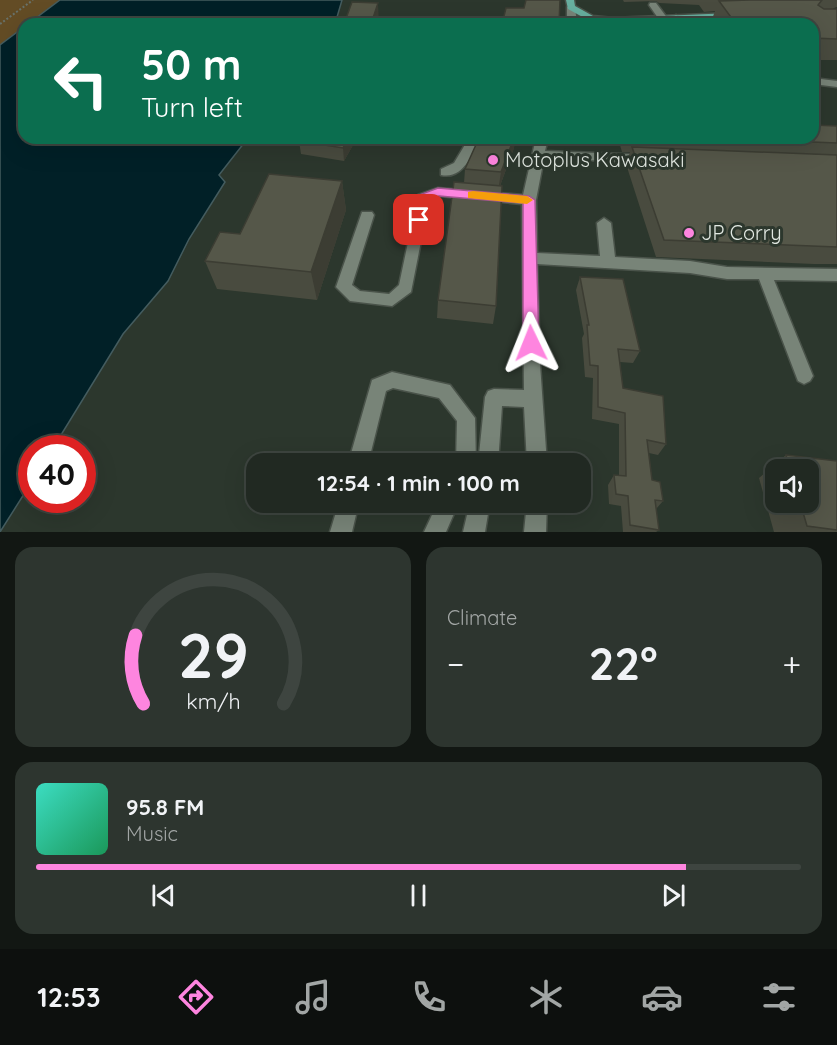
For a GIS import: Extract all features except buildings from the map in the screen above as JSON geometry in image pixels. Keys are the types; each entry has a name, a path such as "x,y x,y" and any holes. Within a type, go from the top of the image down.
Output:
{"main road":[{"path":"571,4 591,18"},
{"path":"709,18 738,15"}],"street":[{"path":"653,5 662,18"},
{"path":"819,82 837,84"},
{"path":"447,172 459,166 472,144"},
{"path":"536,453 529,200 540,144"},
{"path":"554,144 668,160"},
{"path":"367,215 344,287 356,297 392,300 406,288 423,198 438,192 529,200"},
{"path":"604,223 608,262"},
{"path":"529,258 764,273 837,275"},
{"path":"764,273 804,376"},
{"path":"361,453 378,386 392,380 444,391 466,418 466,453"},
{"path":"489,453 494,397 533,399"},
{"path":"341,532 346,513"},
{"path":"435,532 444,513"},
{"path":"474,532 478,513"},
{"path":"535,532 536,513"}],"path":[{"path":"0,24 33,0"}],"shaded area":[{"path":"0,0 96,0 79,18 18,18 18,82 0,101"}],"water":[{"path":"60,0 342,0 337,18 36,18"},
{"path":"18,32 18,144 243,144 219,175 225,182 189,239 168,281 123,334 61,435 18,435 18,504 0,532 0,45"}],"slow traffic":[{"path":"473,195 527,200"}],"place":[{"name":"Motoplus Kawasaki","path":"493,160"},
{"name":"JP Corry","path":"689,233"}],"route":[{"path":"419,220 423,198 438,192 529,200 531,343"}]}
